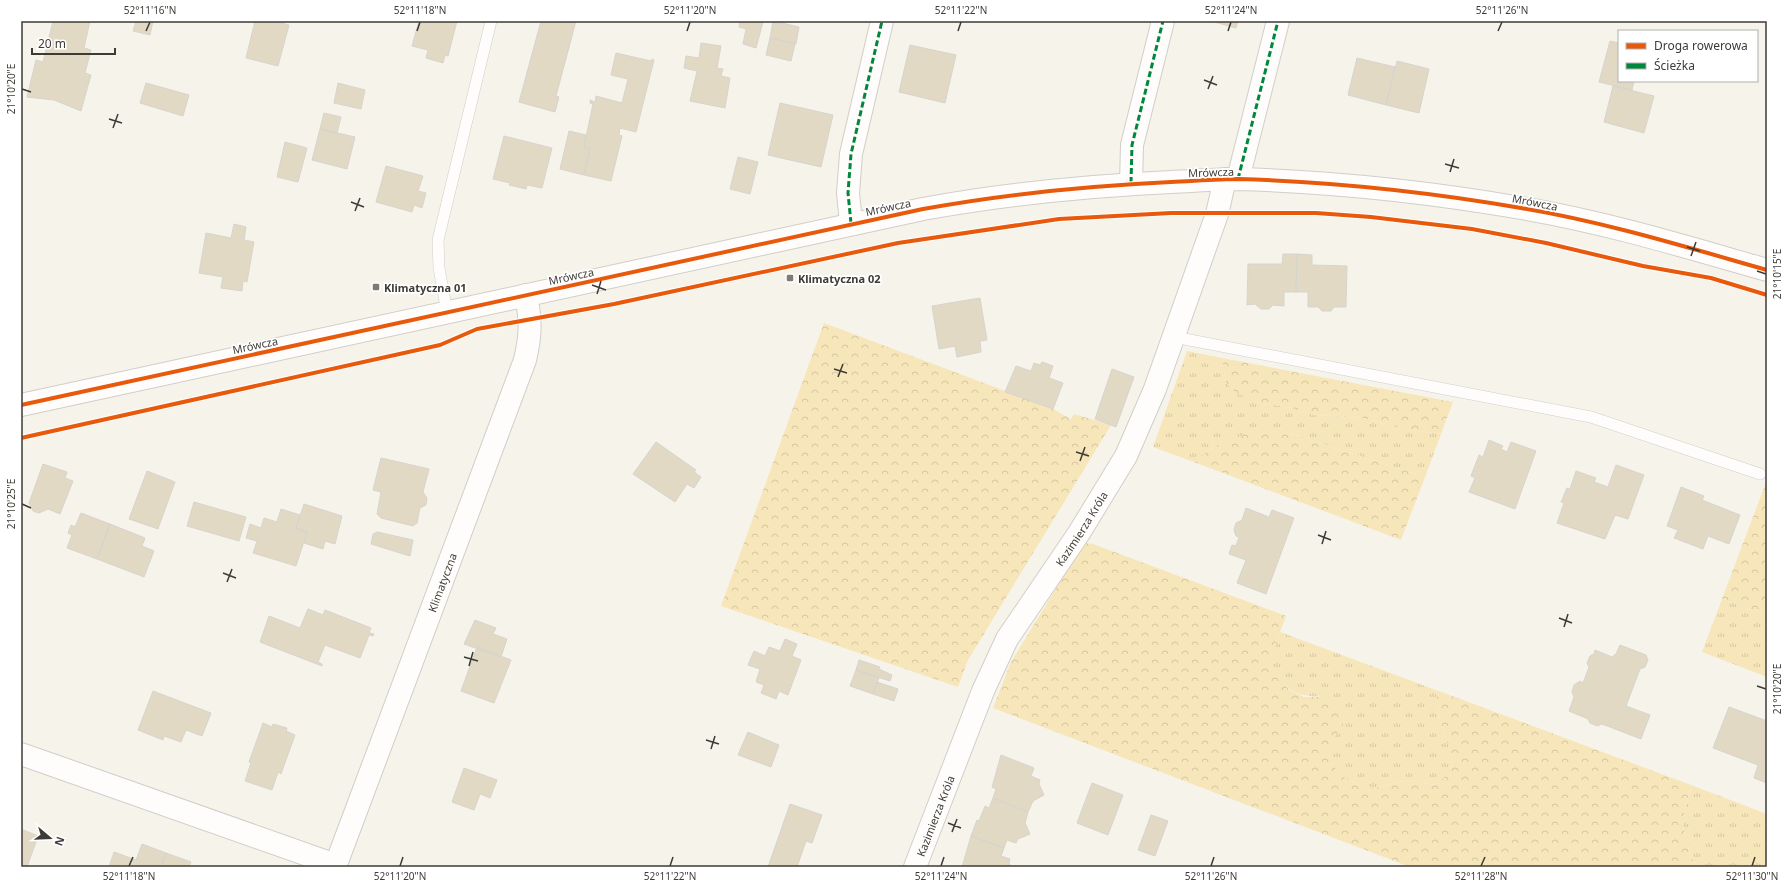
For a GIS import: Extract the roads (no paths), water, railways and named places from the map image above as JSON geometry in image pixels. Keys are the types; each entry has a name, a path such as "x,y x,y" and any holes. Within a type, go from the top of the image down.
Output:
{"street":[{"path":"851,224 848,193 851,154 882,21"},
{"path":"1131,184 1132,145 1163,21"},
{"name":"Kazimierza Króla","path":"915,867 983,691 1006,639 1079,533 1126,456 1155,389 1217,214 1232,179 1278,21"},
{"name":"Mrówcza","path":"21,405 851,224 980,199 1131,184 1232,179 1403,191 1523,208 1631,232 1767,270"},
{"name":"Klimatyczna","path":"336,866 525,360 530,340 531,320 526,295"},
{"path":"21,754 336,866"}],"lane":[{"path":"447,312 439,268 438,240 491,21"},
{"path":"1174,337 1591,417 1760,474"}],"place":[{"name":"Klimatyczna 02","path":"790,278"},
{"name":"Klimatyczna 01","path":"376,287"}]}
